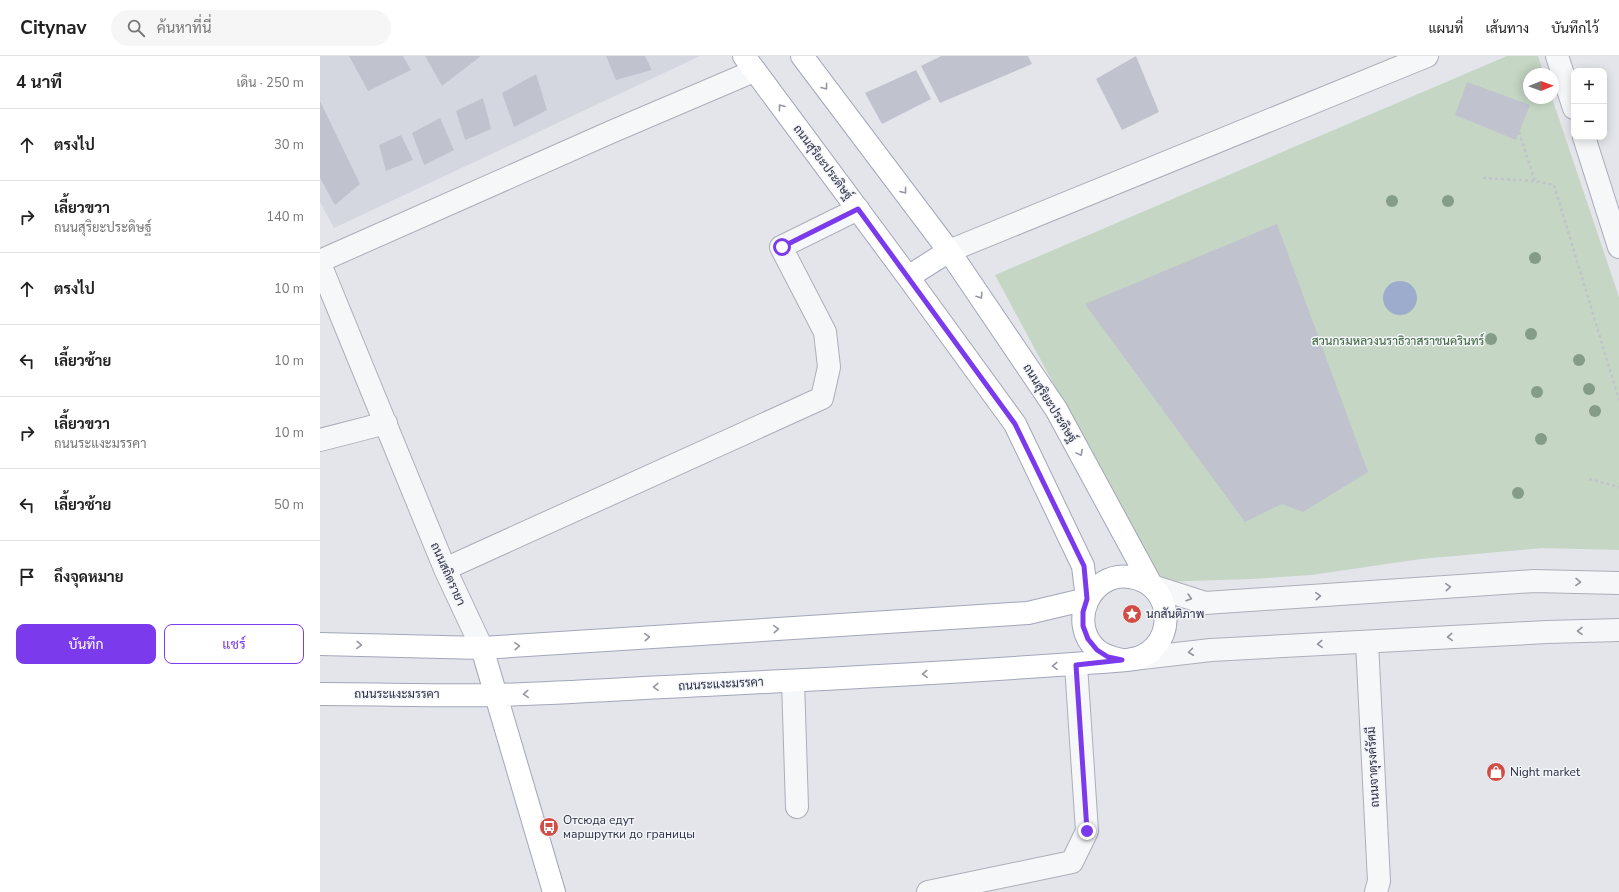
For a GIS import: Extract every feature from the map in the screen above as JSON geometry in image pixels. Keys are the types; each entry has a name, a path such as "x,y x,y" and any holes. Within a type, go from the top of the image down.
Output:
{"main road":[{"name":"ถนนสุริยะประดิษฐ์","path":"802,56 949,251 1056,409 1152,586"},
{"name":"ถนนสุริยะประดิษฐ์","path":"749,63 1015,424 1084,566 1087,599"},
{"path":"908,277 949,251"},
{"path":"1129,576 1141,580 1152,586 1166,609 1166,622 1163,635 1150,651 1127,660 1108,657 1097,650 1088,639 1083,626 1083,612 1087,599 1100,585 1117,577 1129,576"},
{"path":"320,644 482,648 1028,613 1087,599"},
{"name":"ถนนสถิตรายา","path":"482,648 554,892"},
{"name":"ถนนระแงะมรรคา","path":"320,694 496,695 793,681 1076,665 1127,660"}],"street":[{"path":"949,251 1427,56"},
{"path":"1557,56 1573,104"},
{"path":"320,262 611,132 749,63"},
{"path":"1585,140 1617,235"},
{"path":"445,569 822,398 829,367 825,332 782,247 858,209"},
{"name":"ถนนสถิตรายา","path":"320,262 445,569 482,648"},
{"path":"320,440 386,423"},
{"path":"1152,586 1205,603 1534,581 1619,583"},
{"path":"1127,660 1210,650 1547,632 1619,630"},
{"name":"ถนนจาตุรงค์รัศมี","path":"1367,642 1378,881 1376,892"},
{"path":"928,892 1072,862 1087,831 1076,665"},
{"path":"793,681 797,807"}],"path":[{"path":"1519,132 1535,181"},
{"path":"1483,178 1535,181 1554,186 1619,400"},
{"path":"1589,478 1619,488"}],"shaded area":[{"path":"320,56 700,56 334,228 320,202"}],"green space":[{"name":"สวนกรมหลวงนราธิวาสราชนครินทร์","path":"1507,56 1538,56 1542,68 1523,68 1523,104 1554,104 1619,297 1619,550 1542,548 1421,559 1311,575 1252,579 1160,582 995,275"}],"water":[{"path":"1397,281 1403,281 1412,286 1416,292 1416,304 1412,310 1403,315 1397,315 1388,310 1383,301 1383,295 1388,286"}],"building":[{"path":"349,56 403,56 411,70 368,91"},
{"path":"425,56 481,56 442,86"},
{"path":"606,56 645,56 652,70 616,80"},
{"path":"941,56 1028,56 1032,64 940,103 921,66"},
{"path":"1136,56 1159,112 1122,130 1096,79"},
{"path":"916,70 931,99 882,124 865,93"},
{"path":"536,74 547,110 514,127 502,93"},
{"path":"1467,82 1523,102 1523,104 1530,105 1516,140 1455,115"},
{"path":"483,98 491,129 465,140 456,111"},
{"path":"320,101 360,184 335,205 320,178"},
{"path":"440,118 454,150 424,165 412,133"},
{"path":"401,135 413,160 386,171 379,145"},
{"path":"1277,224 1368,472 1303,512 1282,504 1245,522 1085,304"}],"place":[{"name":"นกสันติภาพ","path":"1132,614"},
{"name":"Night market","path":"1496,772"},
{"name":"Отсюда едут маршрутки до границы","path":"549,827"}],"route":[{"path":"782,247 858,209 1015,424 1084,566 1087,599 1083,612 1083,626 1088,639 1097,650 1108,657 1122,660 1076,665 1087,831"}]}
